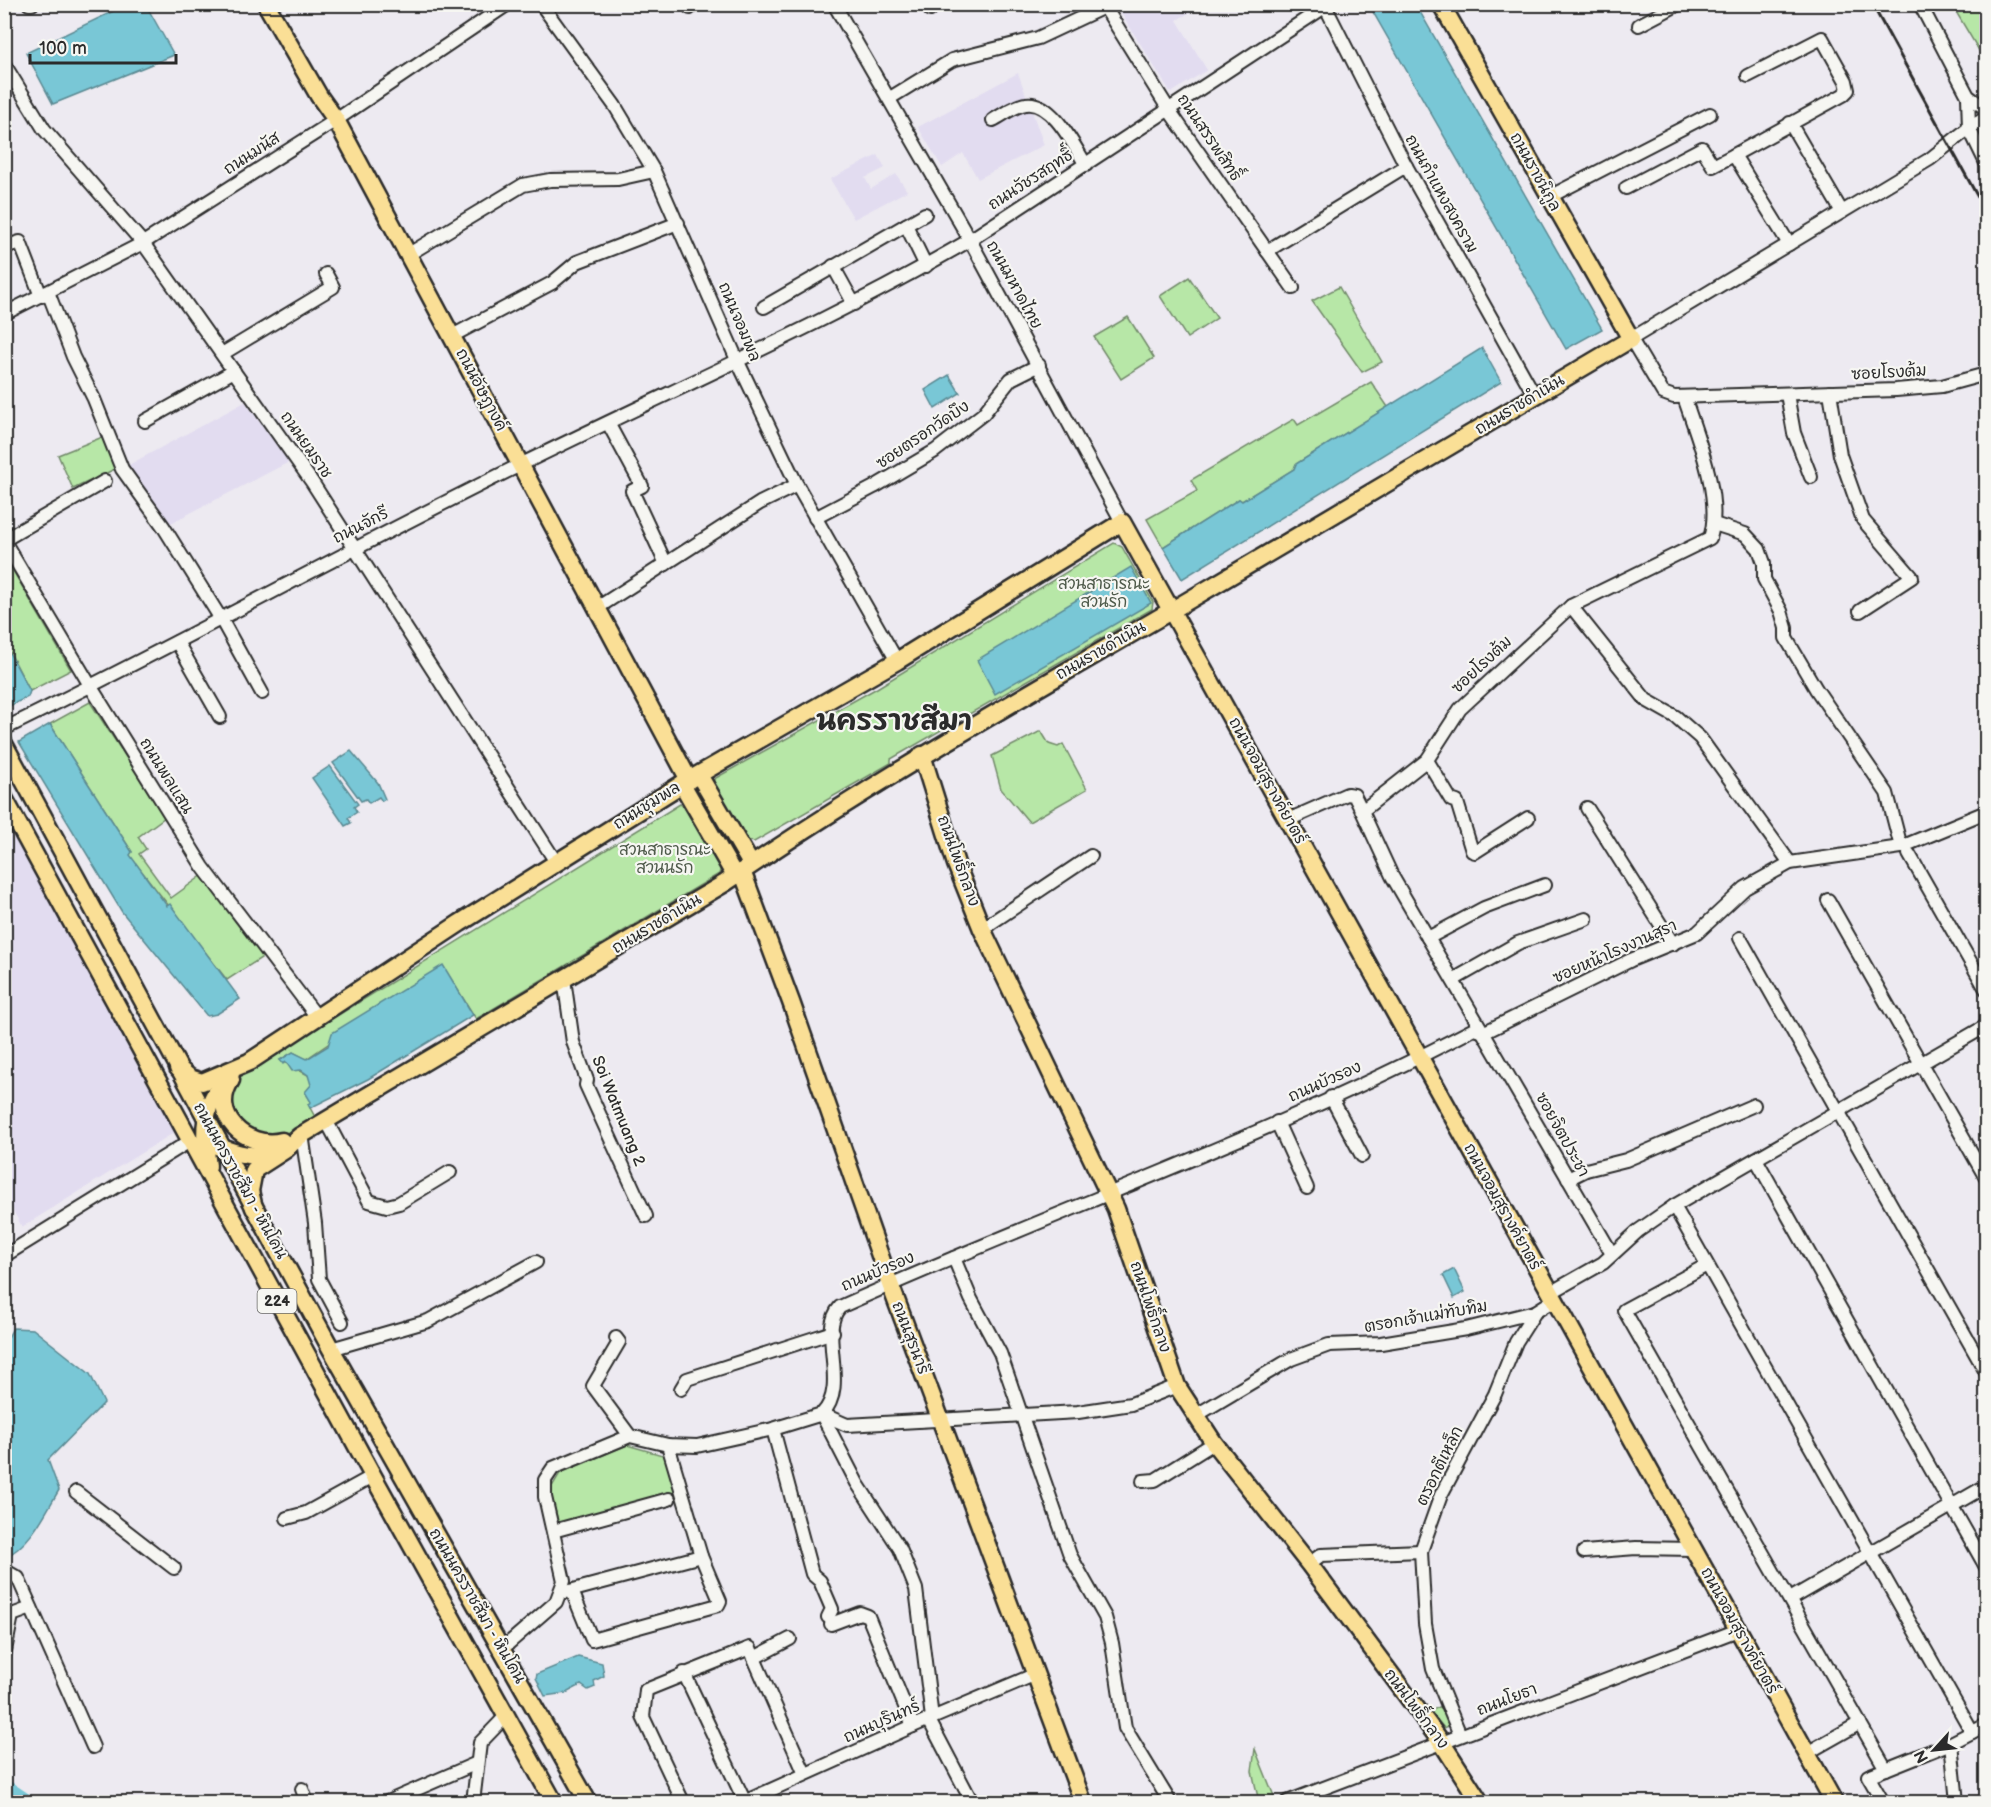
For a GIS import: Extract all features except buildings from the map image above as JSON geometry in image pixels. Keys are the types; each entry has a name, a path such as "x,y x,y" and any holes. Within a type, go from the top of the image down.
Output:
{"main road":[{"name":"ถนนอัษฎางค์","path":"266,4 319,96 336,120 690,780"},
{"name":"ถนนราชนิกูล","path":"1441,4 1631,339"},
{"name":"ถนนราชดำเนิน","path":"254,1208 250,1191 254,1170 285,1150 301,1135 743,870 922,754 1172,610 1631,339"},
{"name":"ถนนจอมสุรางค์ยาตร์","path":"1122,522 1834,1803"},
{"name":"ถนนชุมพล","path":"178,1068 190,1078 202,1082 249,1062 556,862 690,780 897,661 1122,522"},
{"name":"ถนนนครราชสีมา - หินโคน","path":"4,744 220,1147 588,1803"},
{"name":"ถนนโพธิ์กลาง","path":"922,754 956,864 982,929 1110,1193 1177,1386 1214,1443 1309,1564 1442,1743 1480,1803"},
{"name":"ถนนสุรนารี","path":"690,780 743,870 890,1284 1083,1803"},
{"name":"ถนนนครราชสีมา - หินโคน","path":"4,798 176,1116 196,1138 209,1176 554,1803"},
{"path":"196,1138 206,1119 210,1101 220,1085 249,1062"},
{"path":"249,1062 232,1080 225,1092 227,1112 235,1128 247,1138 265,1144 301,1135"},
{"path":"176,1116 198,1104"},
{"path":"196,1138 198,1104"},
{"path":"196,1138 248,1155 265,1155 301,1135"},
{"path":"209,1176 230,1164"}],"street":[{"name":"ถนนมนัส","path":"4,314 143,243 336,120 508,4"},
{"name":"ถนนจอมพล","path":"541,4 615,106 654,171 738,362 796,485 897,661"},
{"name":"ถนนมหาดไทย","path":"834,4 970,240 1122,522"},
{"path":"1639,25 1679,4"},
{"path":"1920,4 1968,96 1969,128 1986,163"},
{"path":"890,98 952,60 1038,38 1103,6"},
{"name":"ถนนสรรพสิทธิ์","path":"1103,6 1169,110 1293,288"},
{"name":"ถนนวัชรสฤทธิ์","path":"738,362 854,304 970,240 1326,6"},
{"name":"ถนนกำแหงสงคราม","path":"1326,6 1406,166 1535,396"},
{"path":"1626,188 1702,148 1713,166 1848,90 1846,81 1822,38 1748,76"},
{"name":"ถนนยมราช","path":"4,64 44,129 143,243 234,371 355,547 419,651 556,862"},
{"path":"1968,96 1986,109"},
{"path":"993,120 1021,105 1034,103 1042,107 1063,127 1086,165"},
{"path":"1549,197 1710,114"},
{"name":"ถนนราชดำเนิน","path":"1631,339 1930,159 1969,128 1986,118"},
{"path":"1790,123 1842,212"},
{"path":"1734,155 1789,244"},
{"path":"1267,251 1406,166"},
{"path":"408,254 523,185 550,180 618,178 654,171"},
{"path":"764,307 925,214"},
{"path":"452,336 552,284 577,262 678,223"},
{"path":"906,225 926,266"},
{"path":"4,247 21,242 72,357 94,399 122,469 163,526 221,619 262,693"},
{"path":"834,266 854,304"},
{"path":"222,354 333,287 326,274"},
{"name":"ซอยโรงต้ม","path":"1631,339 1663,393 1684,397 1830,393 1942,386 1986,374"},
{"name":"ถนนจักรี","path":"4,729 91,687 355,547 520,465 738,362"},
{"name":"ซอยตรอกวัดบึง","path":"815,518 935,451 983,414 1011,380 1039,365"},
{"path":"145,421 234,371"},
{"path":"1830,393 1840,455 1863,520 1912,577 1860,611"},
{"path":"1787,394 1794,433 1810,477"},
{"path":"1684,397 1705,462 1714,524 1745,534 1759,549 1764,563 1764,579 1781,611 1786,628 1786,638 1816,688 1887,792 1905,851 1986,989"},
{"path":"608,423 642,486 632,491 666,564"},
{"path":"4,540 105,481"},
{"path":"597,608 760,503 796,485"},
{"name":"ซอยโรงต้ม","path":"1362,811 1427,760 1460,709 1571,606 1710,538 1714,524"},
{"name":"ถนนพลแสน","path":"4,540 91,687 203,867 317,1017"},
{"path":"1571,606 1646,700 1676,717 1700,738 1769,830 1790,863"},
{"path":"177,642 220,717"},
{"path":"1427,760 1451,800 1456,802 1472,851 1475,852 1528,819"},
{"path":"1288,820 1347,794 1354,795 1392,876 1485,1032"},
{"path":"1587,808 1673,944"},
{"name":"ซอยหน้าโรงงานสุรา","path":"1420,1058 1474,1029 1485,1032 1631,960 1697,933 1745,888 1790,863 1905,851 1986,812"},
{"path":"982,929 1091,856"},
{"path":"1428,938 1484,908 1545,885"},
{"path":"1828,900 1986,1178"},
{"path":"1453,980 1518,943 1586,919"},
{"path":"1740,938 1986,1372"},
{"name":"Soi Watmuang 2","path":"564,979 573,1042 587,1080 586,1085 646,1216"},
{"name":"ตรอกตีเหล็ก","path":"1460,1736 1432,1669 1425,1624 1421,1551 1441,1495 1495,1394 1516,1342 1534,1312 1597,1267 1638,1231 1674,1206 1986,1026"},
{"name":"ซอยจิตประชา","path":"1485,1032 1612,1254"},
{"name":"ถนนบัวรอง","path":"822,1414 833,1393 832,1318 840,1307 1277,1122 1420,1058"},
{"path":"1331,1097 1362,1156"},
{"path":"1568,1179 1586,1170 1626,1160 1754,1105"},
{"path":"326,1120 369,1201 387,1206 399,1203 450,1172"},
{"path":"1277,1122 1306,1188"},
{"path":"301,1135 315,1223 319,1279 342,1322"},
{"path":"4,1256 196,1138"},
{"path":"1756,1160 1986,1567"},
{"path":"1674,1206 1972,1732"},
{"path":"954,1258 971,1299 1000,1353 1070,1555 1105,1617 1112,1643 1125,1728 1170,1803"},
{"path":"331,1348 428,1321 536,1262"},
{"path":"1707,1265 1624,1310 1886,1769"},
{"path":"299,1290 319,1279"},
{"name":"ตรอกเจ้าแม่ทับทิม","path":"1195,1416 1291,1359 1329,1345 1381,1343 1466,1329 1534,1312"},
{"path":"681,1389 687,1379 833,1332"},
{"path":"616,1338 619,1342 593,1386 630,1436"},
{"path":"668,1445 701,1556 720,1601 718,1605 703,1610 592,1640 567,1592 564,1581 545,1497 545,1480 549,1471 630,1436 668,1445 697,1446 773,1429 822,1414 847,1425 1022,1417 1131,1404 1177,1386"},
{"path":"822,1414 857,1483 900,1550 916,1589 930,1719 972,1803"},
{"path":"773,1429 812,1574 820,1581 832,1609 829,1620 860,1613 868,1616 913,1726"},
{"path":"1143,1481 1155,1480 1214,1443"},
{"path":"286,1518 306,1513 373,1476"},
{"path":"1790,1599 1986,1486"},
{"path":"76,1492 174,1568"},
{"path":"553,1531 669,1499"},
{"path":"1584,1552 1636,1548 1693,1549"},
{"path":"1309,1564 1321,1555 1421,1551"},
{"path":"502,1649 567,1592 701,1556"},
{"path":"4,1570 18,1578 93,1747"},
{"path":"4,1656 12,1615 31,1608"},
{"name":"ถนนโยธา","path":"1287,1803 1738,1630"},
{"path":"754,1658 790,1639"},
{"path":"683,1803 643,1717 646,1690 750,1648 805,1774"},
{"path":"684,1673 744,1802"},
{"name":"ถนนบุรินทร์","path":"744,1802 1036,1674"},
{"path":"473,1803 480,1743 506,1716"},
{"path":"1807,1753 1860,1724"},
{"path":"1883,1803 1868,1776 1951,1743 1986,1725"},
{"path":"1951,1743 1957,1803"},
{"path":"387,1803 477,1763"},
{"path":"302,1789 307,1803"}],"shaded area":[{"path":"1116,5 1202,5 1177,20 1207,70 1171,93"},
{"path":"1018,73 1044,145 978,179 963,153 942,167 918,127"},
{"path":"878,155 885,168 865,178 871,189 896,174 907,191 854,219 830,179"},
{"path":"245,402 289,462 167,525 125,467"},
{"path":"4,814 175,1132 22,1227 4,1194"}],"green space":[{"path":"1952,5 1986,5 1986,57 1984,59"},
{"path":"1189,277 1217,318 1187,338 1160,296"},
{"path":"1339,287 1382,362 1362,372 1312,301"},
{"path":"1128,317 1154,358 1121,379 1094,337"},
{"path":"1371,382 1388,407 1296,464 1294,469 1242,501 1239,499 1163,547 1147,519 1197,491 1191,480 1294,419 1298,425"},
{"path":"105,436 117,468 73,489 58,455"},
{"name":"สวนสาธารณะ สวนรัก","path":"1114,543 1122,547 1153,602 1152,609 891,759 891,763 754,842 746,840 713,784 714,779 877,688"},
{"path":"5,557 71,670 30,691 5,643"},
{"path":"90,702 165,817 138,837 146,849 139,854 171,898 203,875 264,956 227,980 129,855 132,852 50,724"},
{"path":"1041,731 1049,744 1058,747 1063,744 1087,789 1029,822 1001,789 992,756"},
{"name":"สวนสาธารณะ สวนนรัก","path":"680,804 721,868 719,874 476,1019 443,966 306,1059 293,1052 280,1060 308,1075 311,1081 311,1102 308,1104 315,1117 276,1139 265,1140 234,1121 231,1089 238,1077"},
{"path":"627,1445 666,1456 677,1492 559,1525 550,1490 560,1473"},
{"path":"1444,1705 1453,1724 1444,1728 1430,1711"},
{"path":"1255,1749 1274,1796 1259,1802 1252,1771"}],"water":[{"path":"126,5 146,5 174,55 53,104 26,53"},
{"path":"1369,5 1416,5 1602,329 1566,349"},
{"path":"1482,348 1501,382 1182,579 1163,547 1239,499 1242,501 1294,469 1296,464"},
{"path":"949,375 960,393 935,409 925,390"},
{"path":"1131,567 1151,603 995,694 977,660"},
{"path":"4,643 30,691 28,697 5,708"},
{"path":"50,724 132,852 130,855 167,906 170,904 240,999 217,1014 207,1016 122,912 19,742"},
{"path":"351,751 378,783 385,799 382,801 379,797 369,803 366,799 361,801 333,763"},
{"path":"330,766 358,804 354,807 357,812 348,818 351,823 345,826 312,778"},
{"path":"443,965 473,1015 368,1079 310,1108 308,1104 311,1102 305,1092 311,1085 308,1075 301,1070 292,1071 286,1062 283,1064 280,1060 293,1052 307,1059 328,1046 332,1033"},
{"path":"1454,1269 1465,1292 1454,1298 1443,1275"},
{"path":"13,1328 33,1329 90,1374 104,1403 48,1460 59,1490 30,1537 5,1557 4,1345"},
{"path":"578,1657 602,1663 604,1676 594,1681 595,1687 588,1690 581,1685 566,1693 545,1696 536,1678 537,1674"}],"waterway":[{"path":"4,1788 25,1802"}],"railway":[{"path":"1872,4 1986,212"}],"district":[{"name":"นครราชสีมา","path":"894,721"}]}
